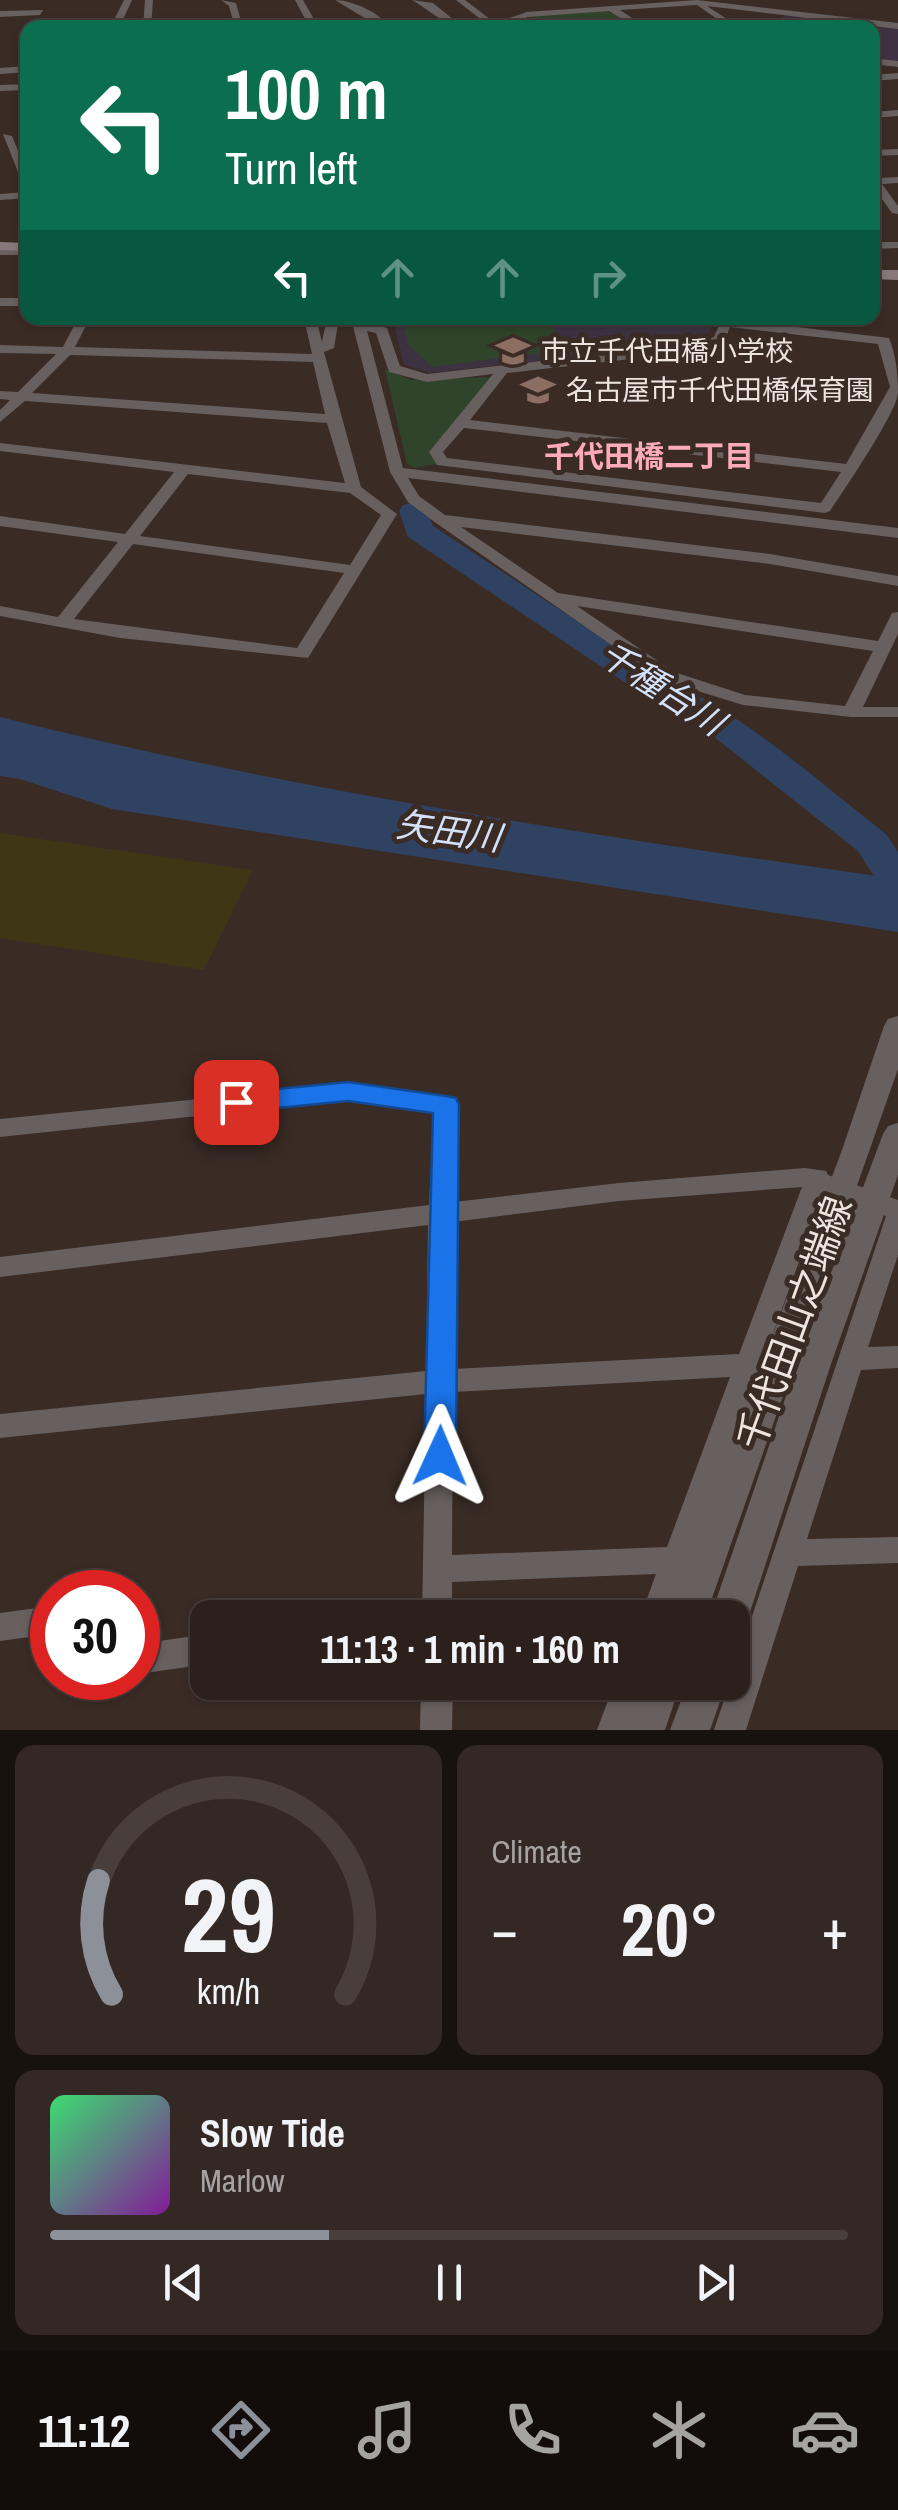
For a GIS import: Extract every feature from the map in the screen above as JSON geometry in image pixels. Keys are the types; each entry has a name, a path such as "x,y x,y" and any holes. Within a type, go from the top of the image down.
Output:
{"street":[{"path":"40,20 41,0"},
{"path":"339,0 380,20"},
{"path":"416,0 428,2 450,20"},
{"path":"460,0 484,20"},
{"path":"597,0 630,20"},
{"path":"506,20 523,11 692,1 846,20"},
{"path":"692,1 724,20"},
{"path":"0,14 40,12"},
{"path":"776,20 786,13"},
{"path":"3,164 20,161"},
{"path":"0,418 68,351 81,325"},
{"path":"312,325 354,489"},
{"path":"0,349 318,353 326,348 331,325"},
{"path":"363,325 396,472 413,499 440,520 668,676 742,700 851,712 898,712"},
{"path":"368,325 382,331 391,364 404,375 427,378 701,347 719,339 725,325"},
{"path":"500,370 500,376 436,452 442,462 824,508 898,387 884,341 764,325"},
{"path":"0,395 333,419"},
{"path":"460,423 850,469"},
{"path":"0,447 354,489 389,514 302,654 120,632 0,611"},
{"path":"63,622 186,467"},
{"path":"396,472 898,533"},
{"path":"440,520 770,560 898,581"},
{"path":"0,521 354,570"},
{"path":"554,597 882,647"},
{"path":"851,712 898,617"},
{"name":"千代田山之端線","path":"693,1600 857,1150 898,1026"},
{"path":"0,1128 348,1092 446,1105 434,1600"},
{"name":"千代田山之端線","path":"735,1600 814,1364 896,1148"},
{"path":"661,1600 816,1178"},
{"path":"0,1267 619,1192 816,1178 898,1213 730,1730"},
{"path":"849,1359 898,1357"},
{"path":"0,1426 442,1381 748,1364"},
{"path":"788,1553 898,1550"},
{"path":"437,1570 676,1560"},
{"path":"0,1628 30,1623"},
{"path":"160,1657 190,1652"},
{"path":"436,1700 436,1730"},
{"path":"613,1730 624,1700"},
{"path":"645,1730 656,1700"}],"shaded area":[{"path":"785,15 828,20 778,20"},
{"path":"880,26 898,28 898,63 880,61"},
{"name":"市立千代田橋小学校","path":"394,325 712,325 708,335 682,345 429,373 404,364"}],"green space":[{"path":"606,10 624,20 521,20"},
{"path":"404,325 551,325 572,349 432,367 408,344"},
{"path":"385,369 411,380 492,377 429,452 437,464 415,468 407,464"}],"sand":[{"path":"0,833 253,870 204,970 0,938"}],"water":[{"name":"矢田川","path":"0,717 334,789 559,828 898,879 898,932 112,809 0,776"}],"waterway":[{"name":"千種台川","path":"414,511 419,530 651,685 686,701 731,732 872,843 898,883"}],"place":[{"name":"市立千代田橋小学校","path":"513,351"},
{"name":"名古屋市千代田橋保育園","path":"538,390"}],"district":[{"name":"千代田橋二丁目","path":"649,456"}],"route":[{"path":"236,1102 348,1092 446,1105 441,1216 440,1456"}]}
